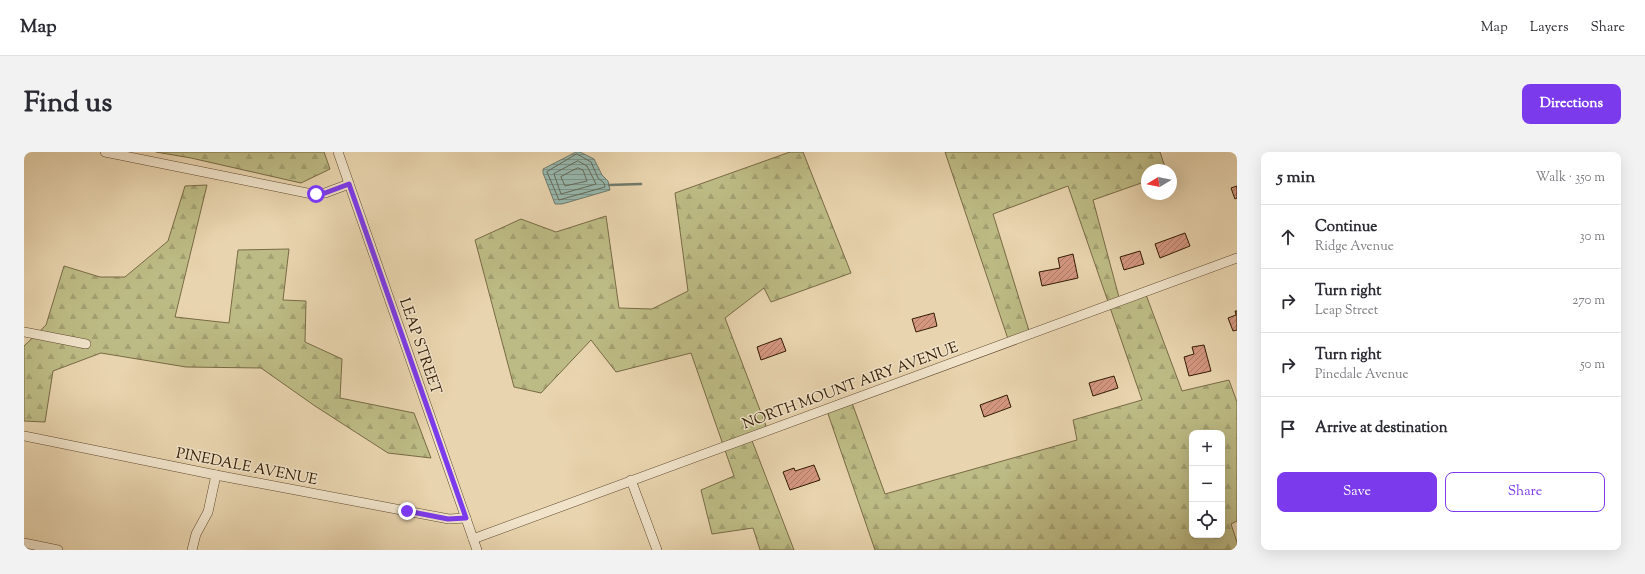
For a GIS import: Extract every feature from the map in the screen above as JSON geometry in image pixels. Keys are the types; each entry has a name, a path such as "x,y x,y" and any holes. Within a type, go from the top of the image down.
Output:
{"street":[{"path":"105,152 312,194 325,193 349,184"},
{"name":"LEAP STREET","path":"338,152 477,550"},
{"name":"NORTH MOUNT AIRY AVENUE","path":"473,539 1237,258"},
{"path":"24,332 86,344"},
{"name":"PINEDALE AVENUE","path":"24,436 216,475 448,519 466,518"},
{"path":"192,550 196,534 208,512 216,475"},
{"path":"631,480 657,550"},
{"path":"24,543 58,550"}],"green space":[{"path":"156,152 324,152 330,169 301,183 191,158"},
{"path":"790,152 803,152 851,273 771,302 764,288 725,318 768,431 751,438 794,550 760,550 753,528 712,534 701,490 734,476 691,353 616,372 591,340 541,393 514,387 475,240 521,219 556,232 606,216 619,308 652,309 688,291 675,193"},
{"path":"945,152 1160,152 1164,164 1141,164 1141,183 1093,200 1120,301 1145,292 1182,391 1229,380 1237,402 1237,521 1231,524 1237,542 1237,550 875,550 826,408 851,400 885,494 1077,440 1073,420 1142,400 1068,186 993,214 1030,334 1009,342"},
{"path":"207,185 175,317 229,323 238,250 289,249 283,300 306,301 305,342 342,359 340,398 414,413 431,458 388,453 315,406 261,368 186,367 101,353 53,371 45,422 24,421 24,346 46,325 64,266 100,277 125,277 168,241 185,186"}],"water":[{"path":"576,152 580,152 594,159 602,175 608,181 610,190 562,204 555,204 543,173 543,169"}],"building":[{"path":"1237,186 1237,198 1235,199 1231,188"},
{"path":"1185,233 1190,246 1160,258 1155,244"},
{"path":"1140,251 1144,264 1124,270 1120,257"},
{"path":"1073,254 1078,278 1042,286 1039,272 1060,268 1058,258"},
{"path":"1235,311 1237,311 1237,330 1233,331 1228,318 1236,315"},
{"path":"934,313 937,326 916,332 912,319"},
{"path":"781,338 786,351 761,360 757,347"},
{"path":"1204,345 1211,371 1189,376 1184,357 1194,354 1192,347"},
{"path":"1114,376 1118,388 1093,396 1089,383"},
{"path":"1007,395 1011,407 984,417 980,405"},
{"path":"814,465 820,480 790,490 783,472 794,468 795,471"}],"waterway":[{"path":"609,185 641,184"}],"route":[{"path":"316,194 325,193 349,184 466,518 448,519 407,511"}]}
